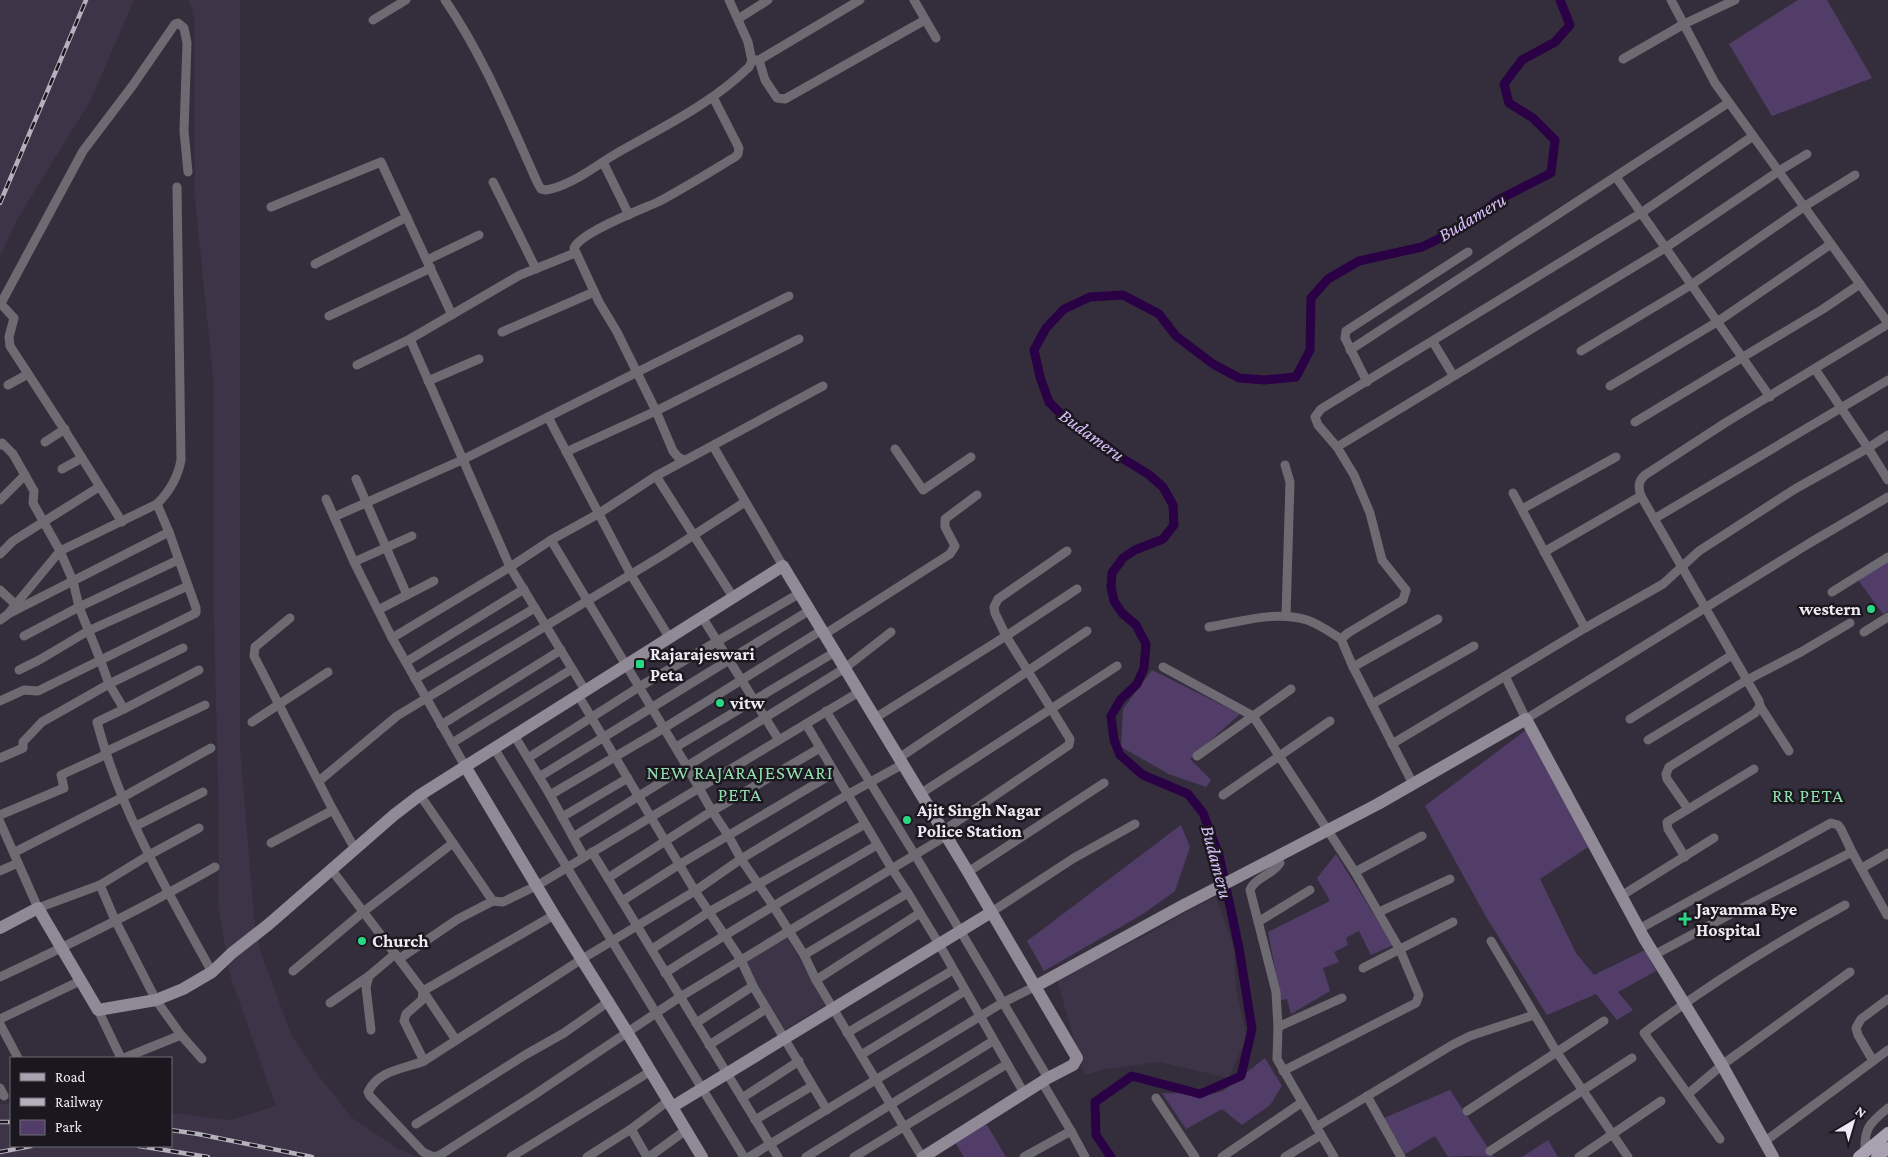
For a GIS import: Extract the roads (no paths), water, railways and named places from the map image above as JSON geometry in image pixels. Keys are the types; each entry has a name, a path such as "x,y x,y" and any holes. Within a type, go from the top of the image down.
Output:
{"main road":[{"path":"1862,1154 1888,1133"},
{"path":"1877,1157 1888,1148"}],"street":[{"path":"373,20 406,0"},
{"path":"445,0 483,65 541,189 551,189 562,184 676,120 713,97 756,60 860,0"},
{"path":"729,0 769,88 777,98 785,99 925,20"},
{"path":"738,19 768,0"},
{"path":"914,0 936,38"},
{"path":"1671,0 1707,71 1728,104 1805,206 1888,324 1725,423 1645,475 1639,482 1641,496 1757,696 1760,706 1789,752"},
{"path":"1623,59 1684,24 1735,0"},
{"path":"122,522 65,429 10,346 9,338 14,318 0,305 83,151 133,85 175,24 178,23 184,28 187,43 184,131 188,172"},
{"path":"684,460 673,451 637,372 594,292 574,248 581,239 629,214 658,202 738,154 739,148 713,97"},
{"path":"1350,350 1728,104"},
{"path":"1341,639 1403,600 1406,590 1382,560 1375,530 1354,475 1337,447 1318,425 1315,417 1321,409 1434,342 1641,213 1753,136"},
{"path":"1337,447 1666,248 1807,154"},
{"path":"271,207 381,162 452,314"},
{"path":"603,162 629,214"},
{"path":"1581,351 1692,286 1805,206 1855,175"},
{"path":"1616,177 1770,397"},
{"path":"493,182 536,269"},
{"path":"4,618 60,552 157,504 168,492 180,467 178,187"},
{"path":"314,264 407,217"},
{"path":"329,316 429,264 479,235"},
{"path":"1610,386 1717,322 1831,244"},
{"path":"1367,382 1344,338 1344,334 1348,329 1468,252"},
{"path":"357,365 410,339 520,275 575,253"},
{"path":"1635,422 1860,284"},
{"path":"502,332 594,292"},
{"path":"334,517 462,460 789,296"},
{"path":"410,339 510,567 572,669 591,718 695,891 741,960 752,986 827,1110"},
{"path":"566,452 656,411 799,339"},
{"path":"1434,342 1454,375"},
{"path":"428,381 478,359"},
{"path":"1814,368 1888,480"},
{"path":"8,385 28,374"},
{"path":"1654,519 1888,380"},
{"path":"392,638 551,540 598,514 656,476 823,386"},
{"path":"548,417 598,514 669,637"},
{"path":"45,442 65,429"},
{"path":"1392,744 1585,628 1663,584 1699,551 1795,489 1888,435"},
{"path":"0,445 2,443 12,454 34,491 33,503 74,581 79,607 88,632 109,684 124,709"},
{"path":"551,540 676,747 741,860 774,907 804,955 816,980 922,1157 1045,1080 1073,1065 1077,1058 1036,986 783,566 713,446"},
{"path":"895,449 923,490 971,457"},
{"path":"1522,509 1616,457"},
{"path":"62,470 82,458"},
{"path":"1285,465 1290,482 1286,616"},
{"path":"0,500 25,475"},
{"path":"656,476 733,597"},
{"path":"356,479 407,595"},
{"path":"0,554 13,541 99,487"},
{"path":"1513,493 1585,628"},
{"path":"550,795 950,554 955,546 945,527 945,519 977,495"},
{"path":"1544,552 1641,496"},
{"path":"749,1157 1002,1003 1182,906 1277,860 1413,784 1526,718 1808,544 1888,498"},
{"path":"326,499 354,562 415,679 554,915 702,1157"},
{"path":"320,781 397,716 631,574 745,502"},
{"path":"0,701 24,690 38,691 196,613 196,608 169,532 157,504"},
{"path":"4,618 169,532"},
{"path":"354,562 412,536"},
{"path":"1067,551 996,603 995,613 1006,636 1028,672 1070,739 1069,745 915,855 680,997 531,1097 434,1157 428,1155 413,1142 376,1104 368,1092 381,1076 393,1070 424,1061 612,940 695,891 741,860 870,782 901,761 1028,672 1087,631"},
{"path":"1832,592 1888,557"},
{"path":"24,636 79,607 178,560"},
{"path":"98,1010 156,1000 183,989 212,972 355,848 420,795 783,566"},
{"path":"378,610 434,581"},
{"path":"19,670 88,632 188,586"},
{"path":"406,662 524,589"},
{"path":"875,718 1077,589"},
{"path":"0,590 15,604"},
{"path":"528,758 640,687 800,593"},
{"path":"415,679 535,608"},
{"path":"539,777 810,610"},
{"path":"1209,627 1286,616 1307,620 1322,626 1341,639 1353,667 1413,784"},
{"path":"702,617 779,740"},
{"path":"1864,632 1888,617"},
{"path":"290,618 255,647 254,652 258,666 280,704 333,810 355,848"},
{"path":"1353,667 1438,619"},
{"path":"1648,740 1747,680 1801,652 1850,623"},
{"path":"573,837 686,765 845,668 892,632"},
{"path":"1372,704 1474,646"},
{"path":"0,758 23,748 23,742 42,722 109,684 182,648"},
{"path":"442,724 561,650"},
{"path":"676,747 835,652"},
{"path":"1630,720 1732,655"},
{"path":"920,794 1117,666"},
{"path":"1163,667 1253,716 1379,912 1400,950 1419,995 1416,1004 1283,1072"},
{"path":"452,742 572,669"},
{"path":"199,670 97,722 105,753 149,855 212,972"},
{"path":"252,722 328,672"},
{"path":"1505,676 1621,896 1683,1004 1722,1065 1773,1157"},
{"path":"1197,756 1291,689"},
{"path":"330,1003 397,956 458,919 493,901 503,902 538,885 859,692"},
{"path":"0,815 64,788 61,775 205,705"},
{"path":"1688,809 1667,779 1668,767 1755,713 1760,706"},
{"path":"826,712 915,855 1002,1003 1085,1157"},
{"path":"1223,795 1330,721"},
{"path":"806,724 877,845 920,913 1024,1093"},
{"path":"514,735 550,795 584,858"},
{"path":"15,852 123,797 211,748"},
{"path":"494,748 744,1157"},
{"path":"608,878 712,811 820,748"},
{"path":"1685,857 1667,825 1670,820 1754,769"},
{"path":"622,900 834,773"},
{"path":"562,817 628,778"},
{"path":"968,872 1104,783"},
{"path":"136,826 203,792"},
{"path":"420,795 493,901"},
{"path":"271,844 333,810"},
{"path":"0,822 15,852 38,908 98,1010 122,1057"},
{"path":"1639,928 1831,823 1838,825 1841,829 1887,915"},
{"path":"652,949 709,912 865,824"},
{"path":"587,1157 670,1104 703,1089 960,931 1074,858 1135,824"},
{"path":"0,928 38,908 100,885 149,855 199,828"},
{"path":"1355,872 1422,836"},
{"path":"1621,896 1714,838"},
{"path":"293,971 363,912 453,843"},
{"path":"665,973 723,935 774,907 877,845"},
{"path":"592,852 778,1157"},
{"path":"1654,955 1852,852"},
{"path":"1862,868 1888,853"},
{"path":"1277,860 1271,872 1251,886 1250,890 1276,992 1278,1027 1276,1054 1283,1072 1334,1157"},
{"path":"0,870 18,863"},
{"path":"0,977 169,894 215,867"},
{"path":"331,869 423,991 456,1040"},
{"path":"1379,912 1450,879"},
{"path":"100,885 115,920 156,1000 181,1035 202,1059"},
{"path":"1258,922 1310,890"},
{"path":"804,955 908,893"},
{"path":"1720,1139 1644,1033 1683,1004 1787,937 1845,905"},
{"path":"816,980 920,913"},
{"path":"423,991 554,915"},
{"path":"1363,968 1452,922"},
{"path":"1491,941 1556,1051 1628,1157"},
{"path":"847,1033 953,970"},
{"path":"1688,1094 1722,1065 1850,972"},
{"path":"369,976 366,987 371,1030"},
{"path":"0,1019 80,981"},
{"path":"696,1023 752,986"},
{"path":"861,1055 965,990"},
{"path":"423,991 422,1000 406,1014 404,1021 424,1061"},
{"path":"1278,1027 1342,998"},
{"path":"1873,1061 1856,1028 1861,1019 1888,999"},
{"path":"416,1124 525,1055 564,1033 608,1002"},
{"path":"709,1045 766,1008"},
{"path":"1285,1157 1367,1096 1470,1036 1534,1015"},
{"path":"1467,1111 1604,1021"},
{"path":"0,1024 17,1057"},
{"path":"125,1057 181,1035"},
{"path":"806,1157 993,1041"},
{"path":"1764,1142 1888,1050"},
{"path":"1490,1151 1632,1058"},
{"path":"742,1098 799,1061"},
{"path":"854,1157 1007,1064"},
{"path":"511,1157 650,1071"},
{"path":"755,1120 812,1086"},
{"path":"1367,1096 1401,1157"},
{"path":"1156,1098 1195,1157"},
{"path":"1579,1157 1661,1101"},
{"path":"1222,1157 1301,1103"},
{"path":"1862,1154 1864,1138 1869,1125 1888,1108"},
{"path":"631,1129 648,1157 686,1130"},
{"path":"1024,1157 1071,1131"}],"waterway":[{"name":"Budameru","path":"1111,1157 1096,1135 1095,1102 1132,1076 1200,1094 1241,1076 1252,1029 1239,948 1219,855 1203,813 1188,794 1143,775 1120,755 1114,740 1111,716 1121,699 1137,684 1144,668 1146,644 1136,625 1122,613 1114,601 1111,587 1112,573 1123,558 1135,550 1163,539 1174,525 1173,505 1163,487 1148,474 1125,460 1103,443 1073,426 1049,402 1040,377 1034,350 1046,328 1064,309 1090,297 1123,295 1159,314 1176,336 1213,364 1239,378 1265,380 1296,377 1310,350 1311,298 1328,279 1359,261 1422,247 1465,226 1498,200 1551,173 1555,140 1533,118 1509,103 1504,84 1522,60 1555,42 1570,25 1560,0"}],"railway":[{"path":"0,203 86,0"},
{"path":"0,1122 10,1122"},
{"path":"172,1130 312,1157"},
{"path":"0,1152 26,1147"},
{"path":"145,1147 208,1157"}],"place":[{"name":"western","path":"1871,609"},
{"name":"Rajarajeswari Peta","path":"640,664"},
{"name":"vitw","path":"720,703"},
{"name":"Ajit Singh Nagar Police Station","path":"907,820"},
{"name":"Jayamma Eye Hospital","path":"1685,919"},
{"name":"Church","path":"362,941"}],"district":[{"name":"NEW RAJARAJESWARI PETA","path":"740,783"},
{"name":"RR PETA","path":"1808,795"}]}
